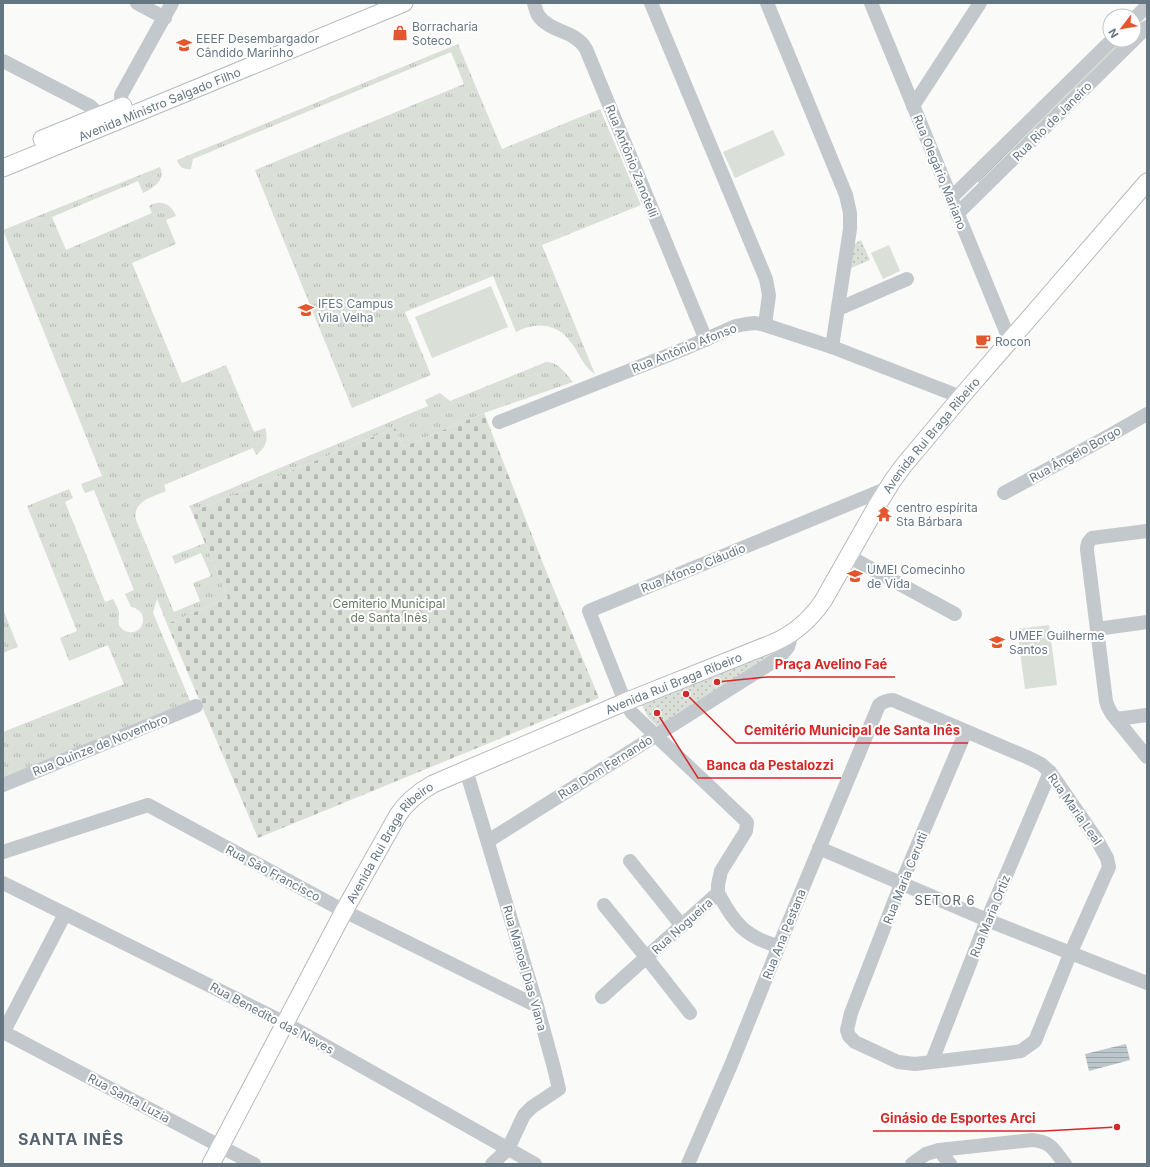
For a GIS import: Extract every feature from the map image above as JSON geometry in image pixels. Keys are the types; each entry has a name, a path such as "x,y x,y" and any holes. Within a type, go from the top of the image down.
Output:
{"main road":[{"name":"Avenida Ministro Salgado Filho","path":"3,168 103,120 123,106 373,3"},
{"name":"Avenida Ministro Salgado Filho","path":"3,155 103,120 143,110 394,5"},
{"name":"Avenida Rui Braga Ribeiro","path":"211,1164 344,911 404,806 417,793 433,784 625,702 773,643 792,633 804,624 819,607 888,488 910,458 1147,182"}],"street":[{"path":"137,3 165,18"},
{"path":"143,110 130,111 125,109 121,101 121,95 172,3"},
{"name":"Rua Antônio Zanotelli","path":"534,3 538,15 544,21 577,38 583,43 706,340"},
{"path":"651,3 766,279 769,295 765,325"},
{"path":"767,3 849,204 850,229 832,347"},
{"name":"Rua Olegário Mariano","path":"871,3 1010,341"},
{"path":"913,106 980,3"},
{"name":"Rua Rio de Janeiro","path":"958,214 1147,27"},
{"name":"Rua Rio de Janeiro","path":"951,198 1104,48"},
{"path":"3,61 90,106 103,120"},
{"path":"838,309 908,279"},
{"name":"Rua Antônio Afonso","path":"499,422 706,340 736,326 746,324 765,325 832,347 961,397"},
{"name":"Rua Ângelo Borgo","path":"1004,493 1147,414"},
{"name":"Rua Afonso Cláudio","path":"625,702 589,611 888,488"},
{"path":"1147,531 1092,538 1087,545 1106,701 1116,719 1147,757"},
{"path":"848,556 955,614"},
{"path":"1097,629 1147,622"},
{"name":"Rua Dom Fernando","path":"488,841 779,658 786,651 792,638 792,633"},
{"name":"Rua Maria Leal","path":"847,1026 849,1036 855,1042 898,1062 914,1064 1021,1051 1035,1042 1071,952 1109,867 1107,858 1097,840 1050,772 1041,764 894,700 889,700 879,705"},
{"path":"625,702 635,716 656,736"},
{"name":"Rua Ana Pestana","path":"688,1164 731,1066 778,946 879,705"},
{"name":"Rua Quinze de Novembro","path":"3,785 196,706"},
{"path":"1116,719 1147,715"},
{"name":"Rua Maria Cerutti","path":"847,1026 901,884 966,731"},
{"name":"Rua Nogueira","path":"602,998 718,893 721,870 746,831 747,823 745,820 656,736"},
{"name":"Rua Manoel Dias Viana","path":"466,770 537,1006 559,1089 542,1099 524,1115 508,1148"},
{"name":"Rua Maria Ortiz","path":"932,1061 987,920 1050,772"},
{"name":"Rua São Francisco","path":"3,852 148,805 344,911 537,1006"},
{"path":"819,848 987,920 1147,982"},
{"path":"630,862 682,926"},
{"name":"Rua Benedito das Neves","path":"3,884 285,1023 535,1164"},
{"path":"718,893 729,914 738,925 762,941 778,946"},
{"path":"604,905 690,1013"},
{"path":"3,1032 65,914"},
{"name":"Rua Santa Luzia","path":"3,1032 254,1164"},
{"path":"912,1164 926,1154 939,1150 1032,1140 1043,1141 1050,1145 1065,1164"},
{"path":"492,1164 508,1148"},
{"path":"939,1150 950,1164"}],"green space":[{"path":"458,44 502,149 600,109 641,205 542,245 595,374 587,367 564,334 558,330 551,327 537,326 516,332 493,276 405,312 431,375 352,408 255,170 464,84 451,52 193,159 191,169 182,168 177,160"},
{"path":"1113,48 1119,48 980,184 977,181"},
{"path":"773,130 785,155 735,178 723,152"},
{"path":"160,167 160,180 155,186 143,193 138,181 52,217 66,250 152,213 149,206 153,204 161,203 169,206 172,208 176,216 166,220 176,244 132,263 182,383 226,365 254,432 265,428 267,440 262,449 256,455 253,448 164,485 166,491 140,504 137,508 136,520 174,612 200,601 193,583 211,576 201,553 175,564 172,556 205,543 228,598 167,624 157,599 153,613 191,703 3,779 3,732 124,684 108,645 69,661 60,638 77,631 27,506 69,489 73,498 65,502 105,602 113,599 119,612 119,624 124,631 132,632 139,629 143,623 143,619 142,614 139,611 131,607 125,594 134,590 94,490 85,493 81,484 102,476 3,230"},
{"path":"861,240 870,260 849,269 854,244"},
{"path":"889,245 900,271 883,279 871,253"},
{"path":"491,286 508,327 432,358 415,317"},
{"path":"546,362 551,362 558,366 573,382 484,413 403,447 395,428 192,512 189,506 428,406 425,400 440,393 450,401"},
{"name":"Cemiterio Municipal de Santa Inês","path":"484,413 544,566 599,698 258,838 167,624 228,598 192,512 395,428 403,447"},
{"path":"3,609 18,647 3,653"},
{"path":"1049,625 1057,685 1025,689 1017,629"},
{"path":"771,651 774,658 660,729 648,717 642,705"}],"shaded area":[{"path":"1126,1044 1130,1060 1089,1071 1085,1054"}],"place":[{"name":"Borracharia Soteco","path":"400,33"},
{"name":"EEEF Desembargador Cândido Marinho","path":"184,45"},
{"name":"IFES Campus Vila Velha","path":"306,310"},
{"name":"Rocon","path":"983,341"},
{"name":"centro espírita Sta Bárbara","path":"884,514"},
{"name":"UMEI Comecinho de Vida","path":"855,576"},
{"name":"UMEF Guilherme Santos","path":"997,642"},
{"name":"Praça Avelino Faé","path":"717,682"},
{"name":"Cemitério Municipal de Santa Inês","path":"686,694"},
{"name":"Banca da Pestalozzi","path":"657,713"},
{"name":"Ginásio de Esportes Arci","path":"1117,1127"}],"district":[{"name":"SETOR 6","path":"945,900"},
{"name":"SANTA INÊS","path":"71,1139"}]}
